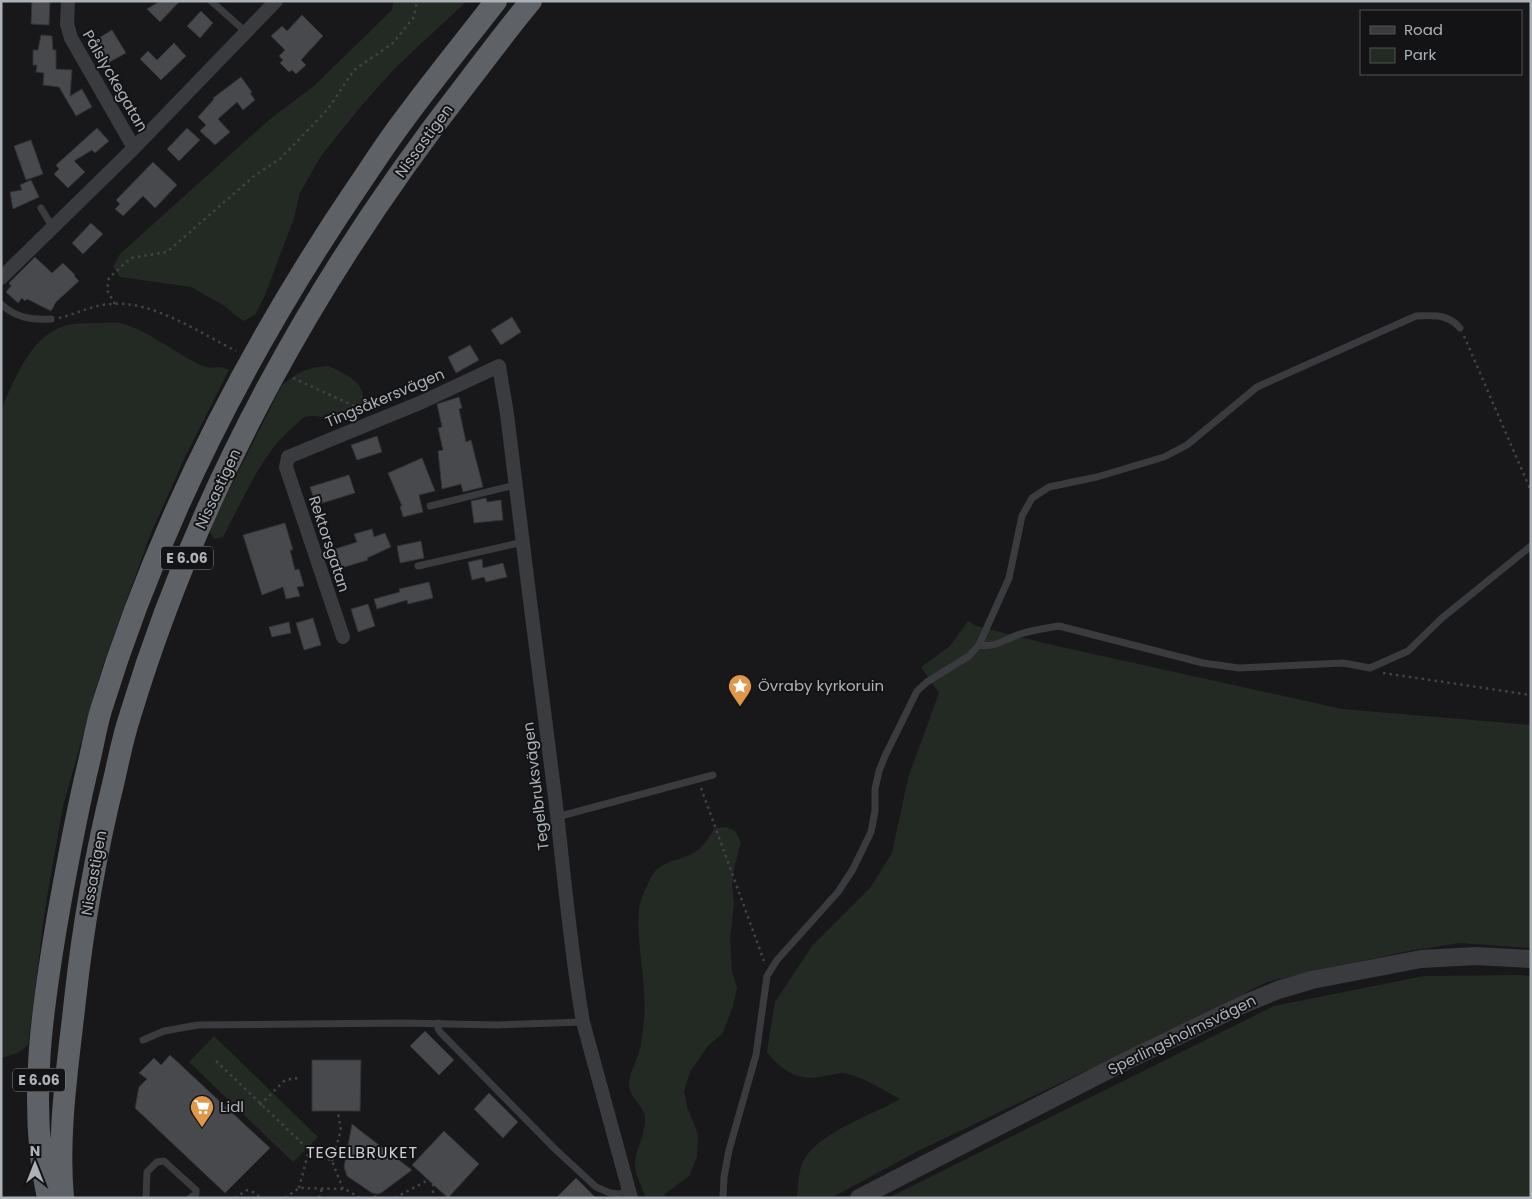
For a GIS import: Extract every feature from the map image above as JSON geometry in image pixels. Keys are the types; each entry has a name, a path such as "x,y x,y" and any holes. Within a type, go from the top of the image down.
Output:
{"highway":[{"name":"Nissastigen","path":"48,1198 39,1149 39,1127 42,1037 50,961 73,828 100,713 136,607 183,494 233,393 272,322 320,242 402,122 496,1"},
{"name":"Nissastigen","path":"63,1198 61,1173 62,1139 70,1039 79,962 100,834 129,718 162,617 210,504 260,402 339,264 424,138 532,1"}],"street":[{"name":"Pålslyckegatan","path":"68,1 67,24 71,38 134,148"},
{"path":"1,278 134,148 276,1"},
{"name":"Tingsåkersvägen","path":"286,462 288,457 422,402 499,366"},
{"name":"Tegelbruksvägen","path":"499,366 523,542 569,931 584,1022 630,1194"},
{"name":"Rektorsgatan","path":"286,462 286,467 342,637"},
{"name":"Sperlingsholmsvägen","path":"859,1198 1120,1064 1244,1004 1278,990 1312,980 1421,959 1476,956 1531,959"}],"lane":[{"path":"212,1 246,32"},
{"path":"41,208 53,228"},
{"path":"1,304 10,312 22,318 50,319"},
{"path":"723,1198 724,1177 729,1150 756,1055 769,974 777,960 838,892 853,869 872,832 875,811 874,789 879,771 917,691 927,682 969,656 979,644 1009,578 1022,516 1032,498 1049,486 1097,478 1164,457 1187,445 1257,387 1416,316 1442,316 1455,322 1460,328"},
{"path":"430,506 515,485"},
{"path":"418,566 523,542"},
{"path":"979,644 988,646 1034,630 1059,626 1204,663 1239,668 1343,663 1370,668 1408,650 1442,618 1531,546"},
{"path":"557,817 713,775"},
{"path":"143,1040 164,1031 198,1024 438,1023 497,1025 584,1022"},
{"path":"438,1023 438,1029 441,1033 555,1149 596,1187 610,1193 630,1194"},
{"path":"146,1198 147,1172 157,1162 164,1161 196,1190 196,1194 190,1198"}],"path":[{"path":"114,304 107,290 109,278 131,258 167,252 253,177 281,158 328,108 354,70 392,43 414,17 417,1"},
{"path":"50,319 114,304 140,305 155,310 242,354"},
{"path":"1460,328 1531,491"},
{"path":"289,377 369,413 375,421"},
{"path":"1370,668 1382,672 1531,695"},
{"path":"698,779 769,974"},
{"path":"216,1061 309,1150 332,1161"},
{"path":"260,1105 285,1080 298,1078"},
{"path":"338,1113 341,1130 332,1161 343,1189"},
{"path":"299,1188 309,1150"},
{"path":"394,1198 428,1180"},
{"path":"433,1184 433,1198"},
{"path":"285,1198 299,1188 343,1189 360,1198"},
{"path":"319,1198 322,1188"},
{"path":"235,1198 247,1190 261,1198"},
{"path":"375,1198 376,1193"}],"green space":[{"path":"393,1 467,1 396,67 362,105 321,156 300,193 293,221 265,295 255,315 243,321 223,305 191,287 120,277 113,267 120,254 270,119 314,86 392,10"},
{"path":"120,323 142,331 203,366 222,367 229,370 185,457 151,533 102,668 63,806 45,909 28,1045 18,1052 1,1059 1,410 27,357 47,335 59,328 73,324"},
{"path":"329,366 351,378 360,386 363,397 358,412 343,418 312,416 300,420 271,450 223,537 214,539 210,532 214,520 282,385 304,371"},
{"path":"968,621 976,626 1048,644 1342,709 1531,725 1531,948 1459,943 1409,951 1267,982 1193,1020 918,1151 831,1198 797,1198 801,1169 804,1160 811,1150 833,1133 900,1099 849,1074 840,1073 812,1078 797,1075 783,1068 767,1052 775,1002 812,946 870,888 892,853 908,778 939,693 921,667 950,646"},
{"path":"726,827 735,831 741,842 732,886 734,903 730,939 732,971 737,988 733,1006 723,1033 708,1046 690,1072 684,1091 687,1107 698,1134 697,1157 689,1176 665,1194 663,1198 646,1198 635,1165 644,1130 645,1118 642,1109 631,1094 629,1085 631,1072 640,1048 645,1005 638,923 639,909 642,897 655,871 667,863 687,856 699,849 715,828"},
{"path":"1424,976 1531,976 1531,1198 888,1198 1274,1006"},
{"path":"214,1036 318,1137 293,1162 189,1062"}],"building":[{"path":"32,1 50,1 49,25 31,24"},
{"path":"160,1 180,1 160,22 147,9"},
{"path":"201,11 213,23 200,38 187,26"},
{"path":"302,15 323,36 301,60 306,65 296,74 292,70 289,72 280,63 283,60 279,56 285,50 271,36 282,26 287,31"},
{"path":"112,30 126,53 106,64 92,42"},
{"path":"41,35 52,36 53,50 56,50 56,69 72,70 70,96 82,89 92,107 76,116 59,87 43,85 44,73 36,72 37,65 33,65 33,50 38,50"},
{"path":"174,43 186,56 161,80 140,59 148,51 157,60"},
{"path":"241,77 252,92 250,93 255,100 243,110 237,102 218,119 230,132 215,145 200,131 206,125 198,117 213,98"},
{"path":"97,128 109,141 95,153 92,150 74,161 85,172 68,188 54,174 59,169 56,165"},
{"path":"187,128 200,140 179,161 167,149"},
{"path":"31,140 43,174 26,180 14,146"},
{"path":"153,162 177,185 155,208 143,196 123,216 115,209 120,204 116,200"},
{"path":"31,180 39,197 13,209 10,192 22,190 20,185"},
{"path":"91,223 103,234 83,254 72,243"},
{"path":"35,257 52,273 63,263 79,281 56,302 51,311 27,299 25,301 22,298 18,303 6,292 11,286 9,283"},
{"path":"512,317 521,332 501,345 491,330"},
{"path":"470,345 479,360 456,373 448,357"},
{"path":"459,397 462,408 459,409 466,442 471,440 483,487 463,492 461,484 442,489 438,451 443,450 438,428 442,427 437,404"},
{"path":"377,436 382,452 357,460 351,445"},
{"path":"422,458 435,491 419,495 423,512 403,517 400,506 402,506 388,473"},
{"path":"349,475 355,493 316,505 310,487"},
{"path":"486,498 487,502 501,500 503,520 474,523 471,501"},
{"path":"285,523 293,550 290,550 295,570 299,569 304,586 297,587 300,596 286,599 283,587 262,595 243,535"},
{"path":"372,529 374,537 385,533 391,547 367,558 368,560 338,569 332,550 357,542 354,534"},
{"path":"421,541 424,558 400,563 397,546"},
{"path":"482,559 483,568 503,563 507,577 486,582 484,577 472,580 468,562"},
{"path":"429,582 433,598 408,604 407,600 377,609 374,599 400,592 399,589"},
{"path":"368,604 375,626 358,632 351,609"},
{"path":"313,618 321,645 304,650 296,623"},
{"path":"289,622 291,633 272,637 269,627"},
{"path":"425,1031 454,1060 439,1075 410,1046"},
{"name":"Lidl","path":"170,1055 270,1148 225,1193 135,1108 139,1087 147,1079 139,1073 154,1058 161,1065"},
{"path":"312,1060 361,1060 360,1111 312,1111"},
{"path":"489,1093 518,1122 503,1138 474,1109"},
{"path":"352,1124 412,1170 377,1194 372,1193 347,1176 344,1167"},
{"path":"444,1131 479,1164 448,1198 412,1165"},
{"path":"576,1178 596,1198 556,1198"}],"place":[{"name":"Övraby kyrkoruin","path":"740,707"},
{"name":"Lidl","path":"202,1128"}],"district":[{"name":"TEGELBRUKET","path":"362,1152"}]}
